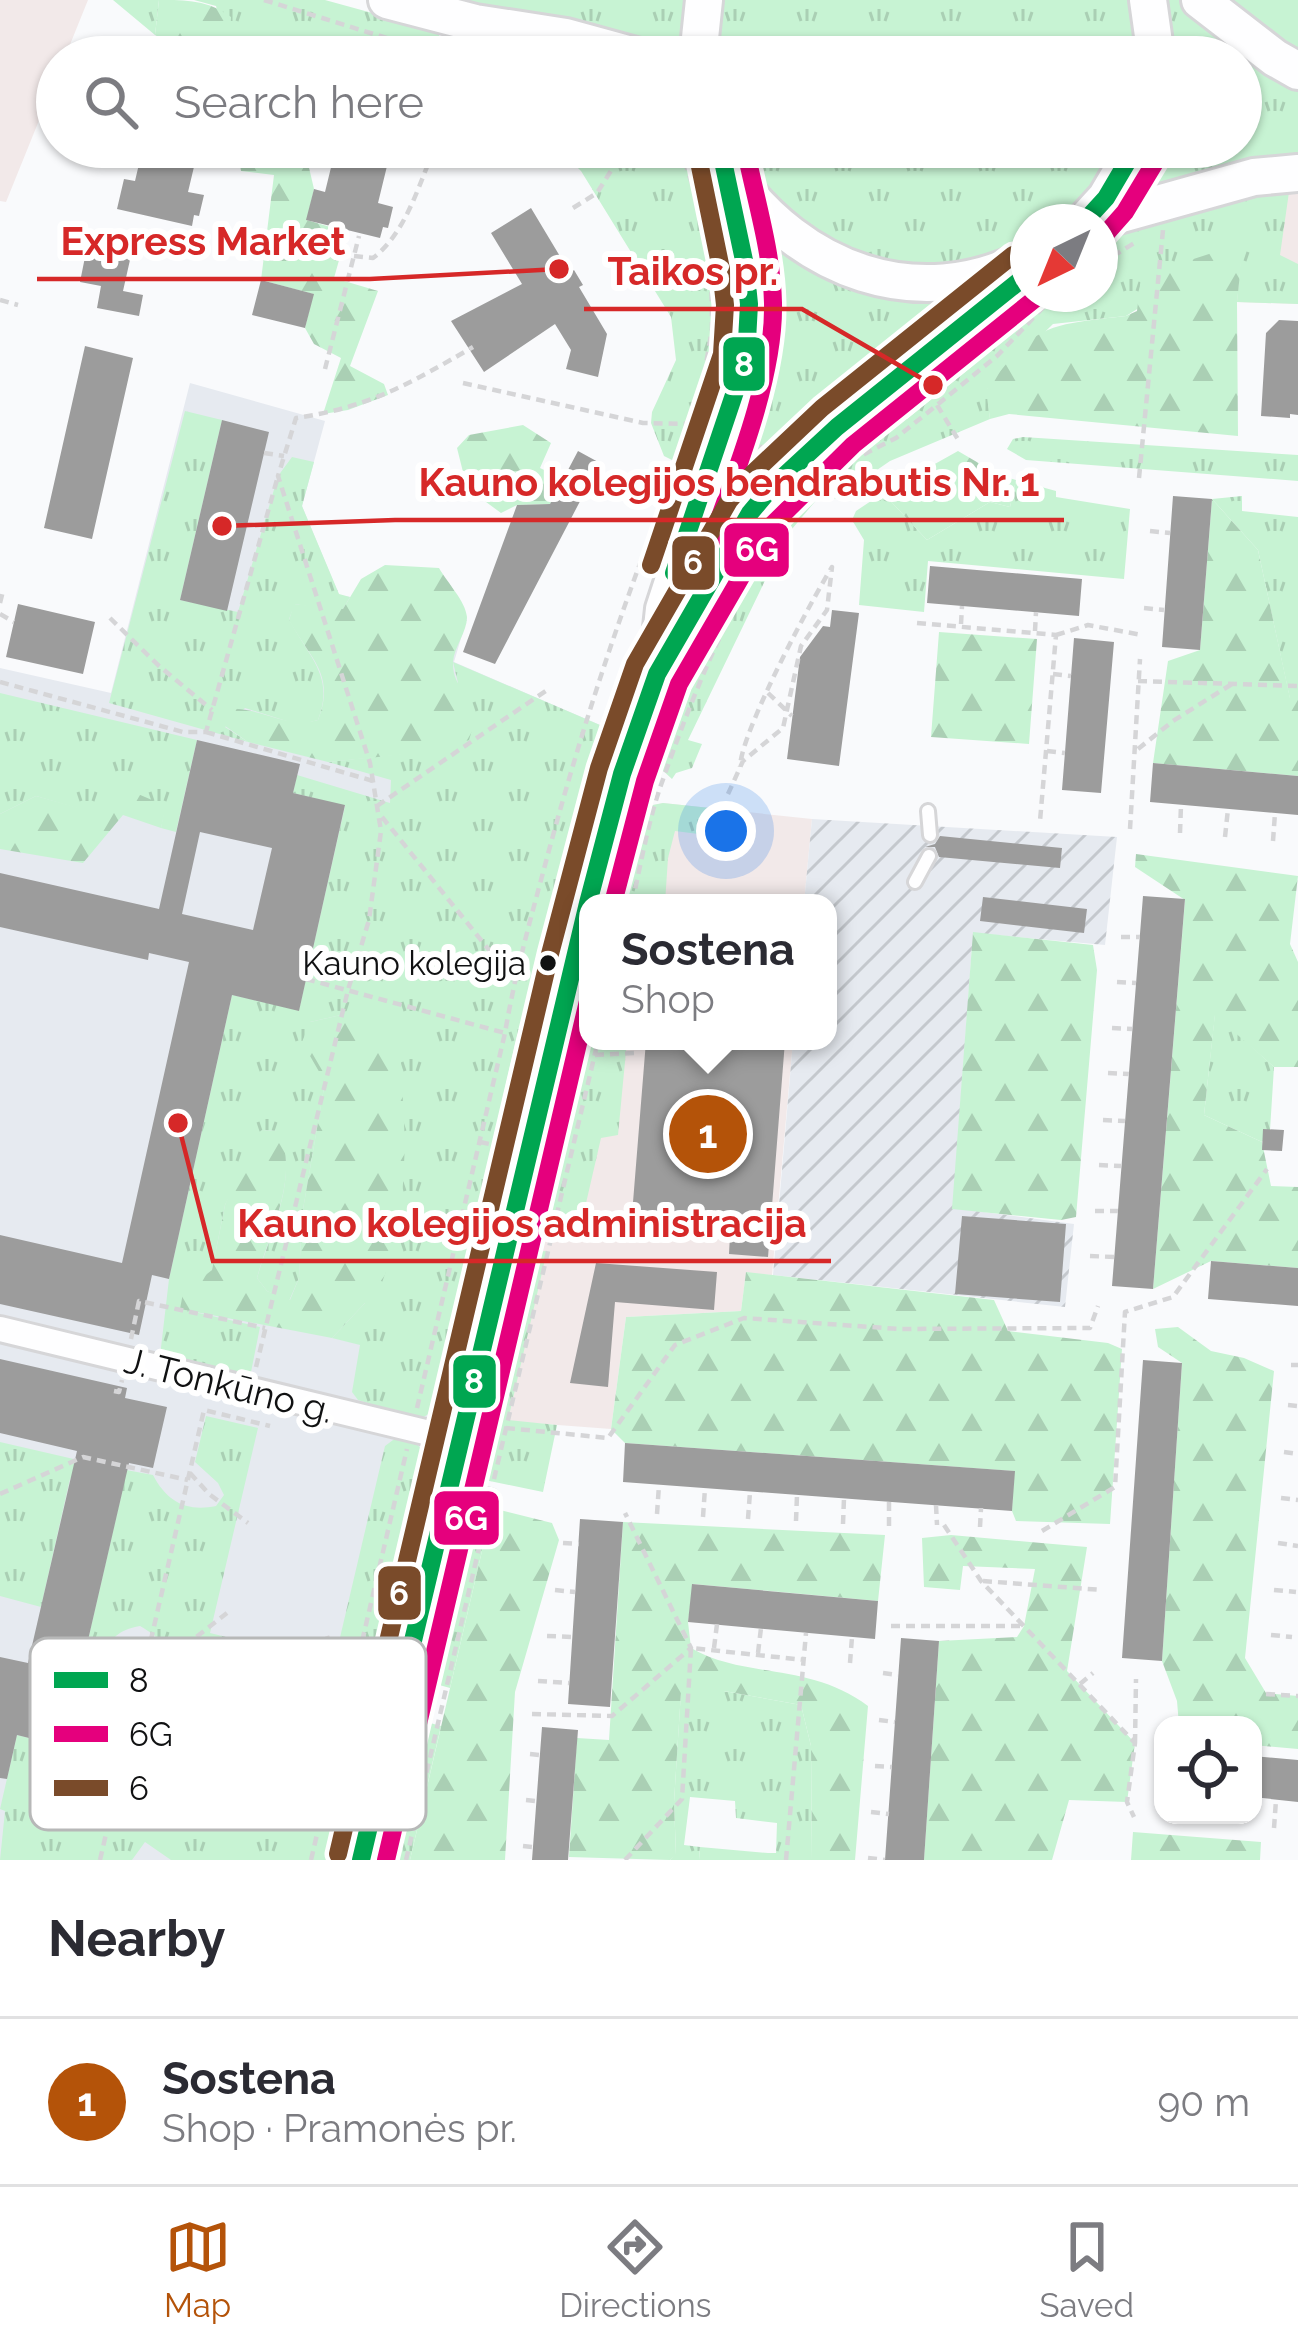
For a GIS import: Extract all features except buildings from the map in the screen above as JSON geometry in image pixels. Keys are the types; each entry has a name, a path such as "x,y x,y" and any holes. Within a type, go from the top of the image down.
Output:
{"main road":[{"path":"387,0 510,36"},
{"path":"700,36 704,0"},
{"path":"1148,0 1153,36"},
{"path":"1201,0 1247,36"},
{"path":"475,23 560,36"},
{"path":"1262,48 1298,71"},
{"path":"657,674 664,609 710,428 746,359 749,304 717,236 717,168"},
{"path":"728,168 753,204 787,236 826,260 870,276 916,283 962,281 1010,267"},
{"path":"1102,204 1124,168"},
{"path":"1118,214 1210,188 1298,173"},
{"path":"590,894 622,774 657,674 750,513 801,480 1010,290"},
{"path":"412,1638 579,937"},
{"path":"361,1860 368,1830"}],"street":[{"name":"J. Tonkūno g.","path":"0,1329 458,1440"}],"lane":[{"path":"928,811 930,835"},
{"path":"915,881 929,856"},
{"path":"446,1486 490,1496"}],"path":[{"path":"264,0 380,36"},
{"path":"354,256 373,258 385,250 426,168"},
{"path":"573,208 598,193 613,168"},
{"path":"689,168 717,236 710,428"},
{"path":"1139,478 1163,230"},
{"path":"325,369 359,236"},
{"path":"0,300 18,305"},
{"path":"835,470 896,438 997,356 1039,312"},
{"path":"206,732 296,418 348,410 388,395 472,347"},
{"path":"463,383 644,423 710,428 801,480 712,658 660,788 634,894"},
{"path":"938,405 959,441"},
{"path":"363,1638 514,981 587,714 687,445"},
{"path":"264,453 284,456"},
{"path":"243,1419 369,920 381,832 373,781 278,476"},
{"path":"1150,531 1170,532"},
{"path":"728,794 768,693 832,567 827,610 796,668 783,728 740,766"},
{"path":"0,603 3,591"},
{"path":"961,627 962,606"},
{"path":"1144,608 1164,610"},
{"path":"1035,633 1036,613"},
{"path":"0,614 14,622"},
{"path":"110,618 212,710"},
{"path":"917,623 1056,635 1088,625 1142,635"},
{"path":"1040,821 1056,635"},
{"path":"1130,829 1140,659"},
{"path":"784,660 796,668"},
{"path":"1053,674 1071,676"},
{"path":"1138,681 1298,686"},
{"path":"0,682 183,732 206,732 373,781"},
{"path":"1137,750 1232,684"},
{"path":"378,809 550,688"},
{"path":"768,693 789,715"},
{"path":"1046,751 1065,753"},
{"path":"1180,833 1181,805"},
{"path":"378,809 514,981"},
{"path":"1225,837 1228,809"},
{"path":"1273,841 1275,813"},
{"path":"1121,937 1140,938"},
{"path":"306,979 505,1034"},
{"path":"1117,982 1136,983"},
{"path":"1112,1028 1132,1029"},
{"path":"426,1773 596,1050"},
{"path":"595,1055 636,1053"},
{"path":"1108,1073 1129,1075"},
{"path":"1103,1120 1125,1121"},
{"path":"1099,1165 1121,1166"},
{"path":"1042,1531 1114,1487 1124,1312 1173,1297 1267,1169"},
{"path":"1095,1210 1118,1211"},
{"path":"1090,1256 1114,1257"},
{"path":"126,1360 137,1300 265,1328"},
{"path":"506,1428 608,1438 675,1345 744,1318 898,1329 1090,1328 1098,1306"},
{"path":"1288,1406 1298,1406"},
{"path":"152,1638 204,1410 270,1426"},
{"path":"1284,1453 1298,1454"},
{"path":"0,1494 83,1457 189,1477 248,1523"},
{"path":"657,1514 658,1485"},
{"path":"704,1517 705,1488"},
{"path":"748,1519 750,1492"},
{"path":"796,1521 797,1495"},
{"path":"843,1524 844,1498"},
{"path":"1281,1498 1298,1500"},
{"path":"890,1502 890,1526"},
{"path":"936,1505 941,1525 981,1581 1136,1743"},
{"path":"980,1527 981,1508"},
{"path":"625,1513 691,1648 682,1799 625,1860"},
{"path":"563,1543 579,1544"},
{"path":"1278,1543 1298,1546"},
{"path":"981,1581 1102,1590"},
{"path":"555,1590 575,1592"},
{"path":"1274,1590 1296,1592"},
{"path":"195,1638 227,1613"},
{"path":"714,1650 716,1624"},
{"path":"891,1626 1024,1626"},
{"path":"758,1655 760,1628"},
{"path":"786,1860 806,1633"},
{"path":"1271,1635 1292,1637"},
{"path":"547,1636 572,1637"},
{"path":"850,1663 852,1637"},
{"path":"532,1714 611,1716 691,1648 805,1660"},
{"path":"883,1673 898,1675"},
{"path":"1080,1684 1093,1673"},
{"path":"1134,1817 1126,1802 1136,1743 1136,1679"},
{"path":"538,1682 569,1683"},
{"path":"1266,1694 1298,1696"},
{"path":"879,1720 895,1722"},
{"path":"530,1754 540,1755"},
{"path":"875,1766 892,1768"},
{"path":"526,1800 536,1801"},
{"path":"1274,1828 1276,1800"},
{"path":"872,1812 889,1814"},
{"path":"100,1860 107,1830"},
{"path":"311,1860 318,1830"},
{"path":"406,1860 413,1830"},
{"path":"523,1846 533,1847"},
{"path":"868,1858 885,1859"}],"shaded area":[{"path":"0,0 88,0 73,36 36,36 36,128 6,202 0,201"},
{"path":"1298,186 1298,304 1237,302 1249,193"},
{"name":"Kauno kolegija","path":"190,383 325,421 302,506 339,595 467,618 454,662 600,725 515,1044 380,1638 30,1638 30,1830 337,1830 330,1860 0,1860 0,668 111,693"},
{"path":"653,805 812,819 805,894 623,894 644,814"},
{"path":"812,819 1117,837 1105,945 973,933 953,1208 1074,1224 1065,1307 773,1275 792,1050 837,1050 837,894 805,894"},
{"path":"583,1050 792,1050 772,1275 746,1273 741,1311 626,1317 611,1429 493,1420"}],"green space":[{"path":"113,0 159,0 155,35"},
{"path":"159,0 205,4 231,17 224,36 155,35"},
{"path":"194,0 325,0 434,30 440,36 223,36 216,6"},
{"path":"453,0 693,0 690,36 608,36"},
{"path":"720,0 1135,0 1140,36 716,36"},
{"path":"1161,0 1179,0 1231,36 1165,36"},
{"path":"1220,0 1298,0 1298,58"},
{"path":"1262,58 1298,83 1298,160 1130,198 1128,191 1140,168 1262,168"},
{"path":"309,168 314,189 307,220 347,232 334,278 378,291 350,366 384,384 388,395 323,414 341,358 314,344 305,328 313,294 261,280 274,175 241,171"},
{"path":"578,168 703,168 706,176 727,268 728,332 717,403 694,464 688,468 664,456 651,423 676,360 671,317"},
{"path":"747,168 1108,168 1084,204 1010,204 1010,252 974,265 932,268 864,256 802,225"},
{"path":"1298,191 1289,192 1280,255 1298,264 1298,304 1237,302 1242,244 1126,316 1053,324 987,389 990,419 890,461 835,499 823,492 787,535 688,740 702,744 692,768 672,779 659,767 658,754 709,629 763,523 790,487 862,429 897,411 907,419 971,367 963,356 1010,307 1010,312 1118,312 1118,232 1197,206 1247,196"},
{"path":"764,229 789,249 992,287 687,592 763,342 768,295"},
{"path":"1243,243 1237,303 1238,436 1009,414 990,419 986,390 1031,340 1060,326 1137,311 1141,276"},
{"path":"185,411 222,420 180,600 238,612 278,476 292,457 314,462 302,506 339,594 350,597 343,609 334,611 295,604 289,619 322,679 318,720 299,725 245,708 225,727 248,742 109,703"},
{"path":"523,425 551,443 540,468 563,479 550,504 517,505 501,513 467,488 457,448 469,435"},
{"path":"1013,439 1298,455 1298,481 1026,460 1007,449"},
{"path":"958,451 1016,480 1010,507 990,502 927,540 883,493"},
{"path":"1016,480 1056,491 1056,497 1130,509 1124,579 928,561 924,612 859,605 864,540 852,520 856,511 883,493 927,540 990,502 1010,507"},
{"path":"1242,496 1242,511 1298,517 1298,699 1290,699 1258,550 1212,499"},
{"path":"1212,499 1258,550 1290,698 1298,699 1298,776 1153,763 1168,661 1200,650"},
{"path":"385,565 439,568 463,605 466,623 453,662 457,682 474,711 469,740 438,751 328,762 248,742 225,726 229,709 295,722 318,720 322,678 289,620 294,604 343,609 361,579"},
{"path":"939,632 1037,639 1029,744 931,737"},
{"path":"453,662 600,725 515,1044 432,1412 420,1419 358,1400 352,1392 360,1345 332,1338 365,1303 341,1015 310,1022 325,1082 302,1215 299,1278 289,1301 267,1291 257,1278 281,1204 286,1166 277,1131 262,1130 225,1205 212,1270 181,1309 260,1327 250,1377 160,1356 169,1279 232,995 299,1010 345,806 293,793 297,775 390,803 391,780 328,762 438,750 458,683"},
{"path":"0,693 197,740 176,832 161,828 165,806 94,813 36,796 0,814"},
{"path":"117,785 166,806 161,828 123,815 83,863 0,849 0,814 36,796 94,812"},
{"path":"653,805 720,809 714,836 675,831 666,894 623,894 644,814"},
{"path":"1136,854 1298,876 1290,944 1298,962 1298,1067 1274,1067 1215,1015 1204,1115 1262,1142 1271,1186 1298,1187 1298,1268 1211,1261 1153,1289 1185,900 1135,867"},
{"path":"973,932 1093,945 1097,970 1076,1217 1061,1220 952,1209"},
{"path":"356,1005 385,1030 401,1062 405,1144 401,1222 385,1275 332,1338 180,1309 183,1293 212,1270 225,1205 245,1155 262,1130 278,1131 286,1166 281,1204 257,1278 267,1291 290,1300 299,1278 302,1215 325,1082 302,1042 310,1022 341,1015"},
{"path":"1215,1013 1274,1067 1270,1130 1262,1142 1204,1115"},
{"path":"583,1050 626,1050 618,1135 601,1138 581,1225 559,1227 540,1214"},
{"path":"547,1251 508,1420 557,1425 543,1492 480,1479 531,1252"},
{"path":"746,1272 994,1300 1008,1331 1108,1343 1122,1349 1110,1524 1016,1521 1014,1471 625,1443 611,1429 626,1317 741,1311"},
{"path":"1178,1327 1211,1351 1274,1371 1245,1658 1266,1693 1298,1696 1298,1749 1262,1746 1262,1716 1178,1716 1162,1661 1182,1363 1158,1347 1155,1329"},
{"path":"206,1416 258,1428 210,1633 231,1638 157,1638 140,1626 114,1638 88,1638 122,1492 105,1466 153,1475 171,1498 187,1506 216,1506 224,1495 195,1462"},
{"path":"397,1437 414,1441 424,1452 381,1638 340,1638 385,1446"},
{"path":"0,1442 91,1463 70,1479 41,1607 0,1596"},
{"path":"492,1508 450,1688 432,1683 473,1509"},
{"path":"492,1508 552,1523 559,1540 515,1692 505,1860 410,1860 417,1830 426,1830 426,1791"},
{"path":"623,1522 885,1535 878,1601 693,1584 688,1622 691,1648 711,1658 823,1683 868,1706 855,1860 812,1860 811,1746 801,1705 724,1691 681,1692 674,1802 676,1855 670,1860 569,1857 577,1738 609,1740"},
{"path":"951,1535 1087,1547 1067,1671 1135,1743 1127,1802 1069,1800 1052,1860 924,1860 939,1641 1017,1637 1024,1626 1035,1569 963,1566 960,1590 924,1587 922,1538"},
{"path":"681,1691 724,1691 801,1705 811,1746 812,1860 768,1860 768,1853 776,1853 777,1823 736,1818 735,1801 690,1797 684,1845 700,1847 699,1860 670,1860 676,1854"},
{"path":"426,1722 441,1726 426,1791"},
{"path":"17,1735 30,1738 30,1830 337,1830 330,1860 171,1860 145,1842 132,1860 0,1860 5,1811 0,1809"},
{"path":"397,1830 417,1830 410,1860 390,1860"},
{"path":"1133,1832 1261,1842 1260,1860 1131,1860"},
{"path":"700,1847 768,1853 768,1860 699,1860"}],"transit line":[{"name":"6","path":"651,565 722,354 721,269 700,168"},
{"name":"8","path":"674,573 746,359 745,265 724,168"},
{"name":"6G","path":"697,581 757,407 771,336 770,264 750,168"},
{"name":"8","path":"1100,204 1124,168"},
{"name":"6G","path":"1118,220 1152,168"},
{"name":"6","path":"389,1638 550,954 599,768 635,664 729,501 753,473 822,408 1010,257"},
{"name":"8","path":"590,894 622,774 657,674 750,513 837,427 1010,288"},
{"name":"6G","path":"615,894 645,781 679,684 770,527 853,445 1019,312"},
{"name":"8","path":"414,1638 579,941"},
{"name":"6G","path":"426,1690 579,1039"},
{"name":"6","path":"338,1854 344,1830"},
{"name":"8","path":"361,1860 368,1830"},
{"name":"6G","path":"386,1860 393,1830"}],"place":[{"name":"Express Market","path":"559,269"},
{"name":"Taikos pr.","path":"933,385"},
{"name":"Kauno kolegijos bendrabutis Nr. 1","path":"222,526"},
{"name":"Kauno kolegija","path":"548,963"},
{"name":"Kauno kolegijos administracija","path":"178,1123"},
{"name":"Sostena","path":"708,1134"}]}
